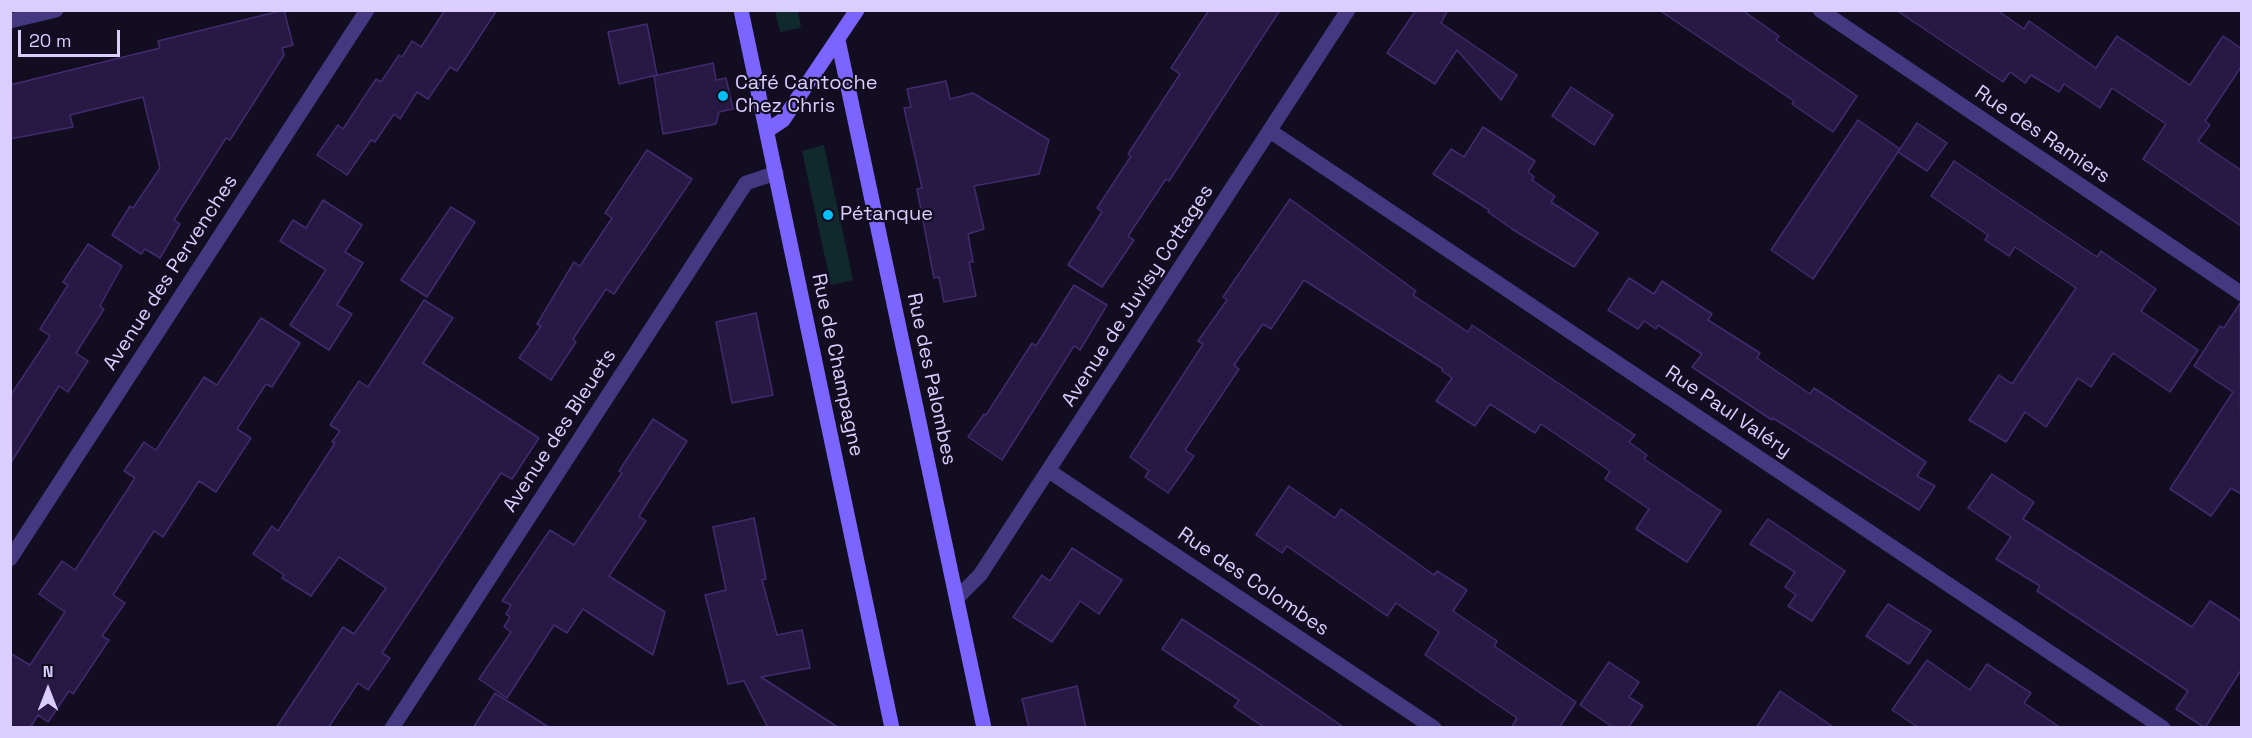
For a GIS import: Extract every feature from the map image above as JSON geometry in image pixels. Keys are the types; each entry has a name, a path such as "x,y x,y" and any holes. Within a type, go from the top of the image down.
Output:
{"street":[{"path":"10,21 56,10"},
{"name":"Avenue des Pervenches","path":"10,559 367,10"},
{"name":"Rue de Champagne","path":"741,10 892,728"},
{"path":"768,130 783,120 857,10"},
{"name":"Avenue de Juvisy Cottages","path":"957,598 980,575 1348,10"},
{"name":"Rue des Ramiers","path":"1820,10 2241,294"},
{"name":"Rue des Palombes","path":"838,40 984,728"},
{"name":"Rue Paul Valéry","path":"1270,131 2163,728"},
{"name":"Avenue des Bleuets","path":"392,728 746,183 776,173"},
{"name":"Rue des Colombes","path":"1049,471 1434,728"}],"green space":[{"path":"775,11 798,11 801,28 780,32"},
{"name":"Pétanque","path":"824,145 853,280 831,285 802,151"}],"building":[{"path":"284,10 293,45 282,48 284,55 230,140 226,138 174,220 180,224 160,258 145,249 141,254 112,235 130,206 133,208 160,168 143,97 70,115 73,127 10,139 10,85 160,48 158,41"},
{"path":"445,10 497,10 457,71 450,67 428,99 417,92 400,119 394,114 375,142 371,140 347,175 317,155 338,125 343,129 376,79 381,82 399,55 402,57 412,41 421,47"},
{"path":"1209,10 1280,10 1169,181 1166,179 1128,236 1134,240 1102,287 1068,265 1102,212 1097,208 1131,156 1128,154 1180,74 1171,68"},
{"path":"1416,10 1448,10 1441,23 1517,75 1501,100 1457,50 1435,84 1387,53"},
{"path":"1659,10 1742,10 1779,36 1776,40 1857,96 1833,132 1792,104 1794,101"},
{"path":"1896,10 1997,10 2024,29 2029,21 2096,68 2117,36 2190,85 2223,36 2241,48 2241,67 2205,121 2210,125 2198,141 2241,170 2241,226 2143,159 2166,124 2112,88 2100,108 2064,84 2059,92 2031,75 2025,83 2010,72 2003,82"},
{"path":"647,24 657,75 619,84 608,32"},
{"path":"713,63 716,80 726,78 733,109 719,112 716,124 663,134 654,76"},
{"path":"946,81 950,99 973,93 1049,140 1039,174 974,186 984,229 968,234 973,262 969,262 976,296 944,302 939,277 934,278 917,189 922,188 904,108 911,107 907,89"},
{"path":"1571,87 1613,115 1594,145 1552,116"},
{"path":"1858,120 1900,149 1813,279 1771,250"},
{"path":"1917,123 1947,143 1927,171 1898,152"},
{"path":"1483,127 1535,161 1528,172 1534,177 1532,180 1555,196 1551,202 1598,233 1574,267 1512,229 1488,212 1489,210 1433,174 1451,149 1464,157"},
{"path":"647,150 692,179 614,294 606,289 573,339 576,342 551,380 519,358 541,326 537,324 574,262 580,266 612,218 605,213"},
{"path":"1954,161 2097,257 2101,251 2156,289 2141,311 2198,350 2170,392 2113,353 2091,387 2078,378 2046,427 2025,412 2006,442 1969,420 1999,375 2012,384 2076,288 2015,247 2009,256 1985,240 1988,235 1931,196"},
{"path":"1290,199 1416,291 1413,295 1468,332 1472,325 1635,435 1629,442 1647,455 1644,459 1721,511 1687,562 1636,529 1649,509 1605,479 1610,471 1541,424 1535,433 1490,404 1475,426 1436,401 1452,378 1442,371 1443,369 1304,280 1271,329 1263,324 1234,365 1239,369 1185,450 1194,456 1168,493 1145,477 1149,471 1130,457 1203,344 1198,341 1227,300 1223,297"},
{"path":"323,200 362,225 345,252 363,263 337,305 352,314 329,350 290,325 326,270 280,241 293,220 306,228"},
{"path":"451,207 475,222 427,297 401,280"},
{"path":"88,244 122,266 100,306 104,309 76,353 88,361 68,392 59,386 10,464 10,396 50,336 40,329 68,285 63,282"},
{"path":"1629,278 1654,294 1662,281 1712,314 1708,320 1760,353 1757,358 1810,394 1814,388 1926,462 1917,476 1935,486 1919,510 1773,418 1772,420 1692,367 1702,354 1658,325 1656,329 1644,321 1638,329 1608,310"},
{"path":"1074,285 1107,305 1080,350 1074,346 1002,460 968,437 984,414 986,415 1032,343 1036,346"},
{"path":"424,300 453,318 423,363 539,438 512,479 501,473 382,653 390,658 368,690 358,683 328,728 276,728 343,627 354,634 386,588 339,557 311,596 282,578 284,575 253,554 272,526 278,531 335,443 332,442 340,431 330,425 359,381 368,387"},
{"path":"2240,303 2241,494 2231,488 2211,516 2170,489 2233,392 2194,366 2220,326 2224,328"},
{"path":"756,313 773,395 732,403 716,322"},
{"path":"261,318 300,343 272,387 266,384 237,429 251,438 216,492 199,481 163,537 154,531 113,595 125,603 102,636 109,640 73,694 69,691 48,722 38,715 30,728 10,728 10,653 30,665 65,612 39,594 62,561 75,570 135,478 124,471 144,442 156,450 204,377 217,385"},
{"path":"653,419 687,441 639,516 646,521 609,576 665,612 653,655 583,609 567,633 554,625 507,698 479,679 511,632 504,627 510,617 506,614 511,605 502,601 550,530 574,545 622,473 619,471"},
{"path":"1992,474 2034,502 2023,519 2192,627 2210,601 2241,621 2241,670 2205,728 2176,709 2188,691 2037,591 2040,586 1996,559 2011,537 1968,508"},
{"path":"1289,486 1335,518 1341,509 1434,575 1437,571 1467,590 1453,611 1497,641 1494,646 1576,702 1559,728 1511,728 1517,718 1425,655 1439,632 1396,603 1387,616 1287,546 1282,553 1256,535"},
{"path":"754,518 766,579 762,580 777,635 802,630 810,668 761,677 839,728 768,728 744,681 728,684 705,595 726,590 713,527"},
{"path":"1768,519 1845,571 1812,621 1788,606 1796,595 1785,587 1795,572 1750,544"},
{"path":"1072,548 1122,580 1099,614 1080,601 1052,642 1013,617 1042,575 1050,581"},
{"path":"1888,604 1931,631 1909,664 1866,636"},
{"path":"1182,619 1345,728 1265,728 1234,707 1239,700 1162,649"},
{"path":"1927,660 1970,690 1987,664 2031,693 2024,703 2061,728 1919,728 1892,710"},
{"path":"1609,662 1639,682 1629,697 1643,706 1628,728 1614,728 1580,705"},
{"path":"1077,686 1086,728 1029,728 1022,699"},
{"path":"1780,691 1835,728 1756,728"},
{"path":"495,693 550,728 473,728"}],"place":[{"name":"Café Cantoche Chez Chris","path":"723,96"},
{"name":"Pétanque","path":"828,215"}]}
